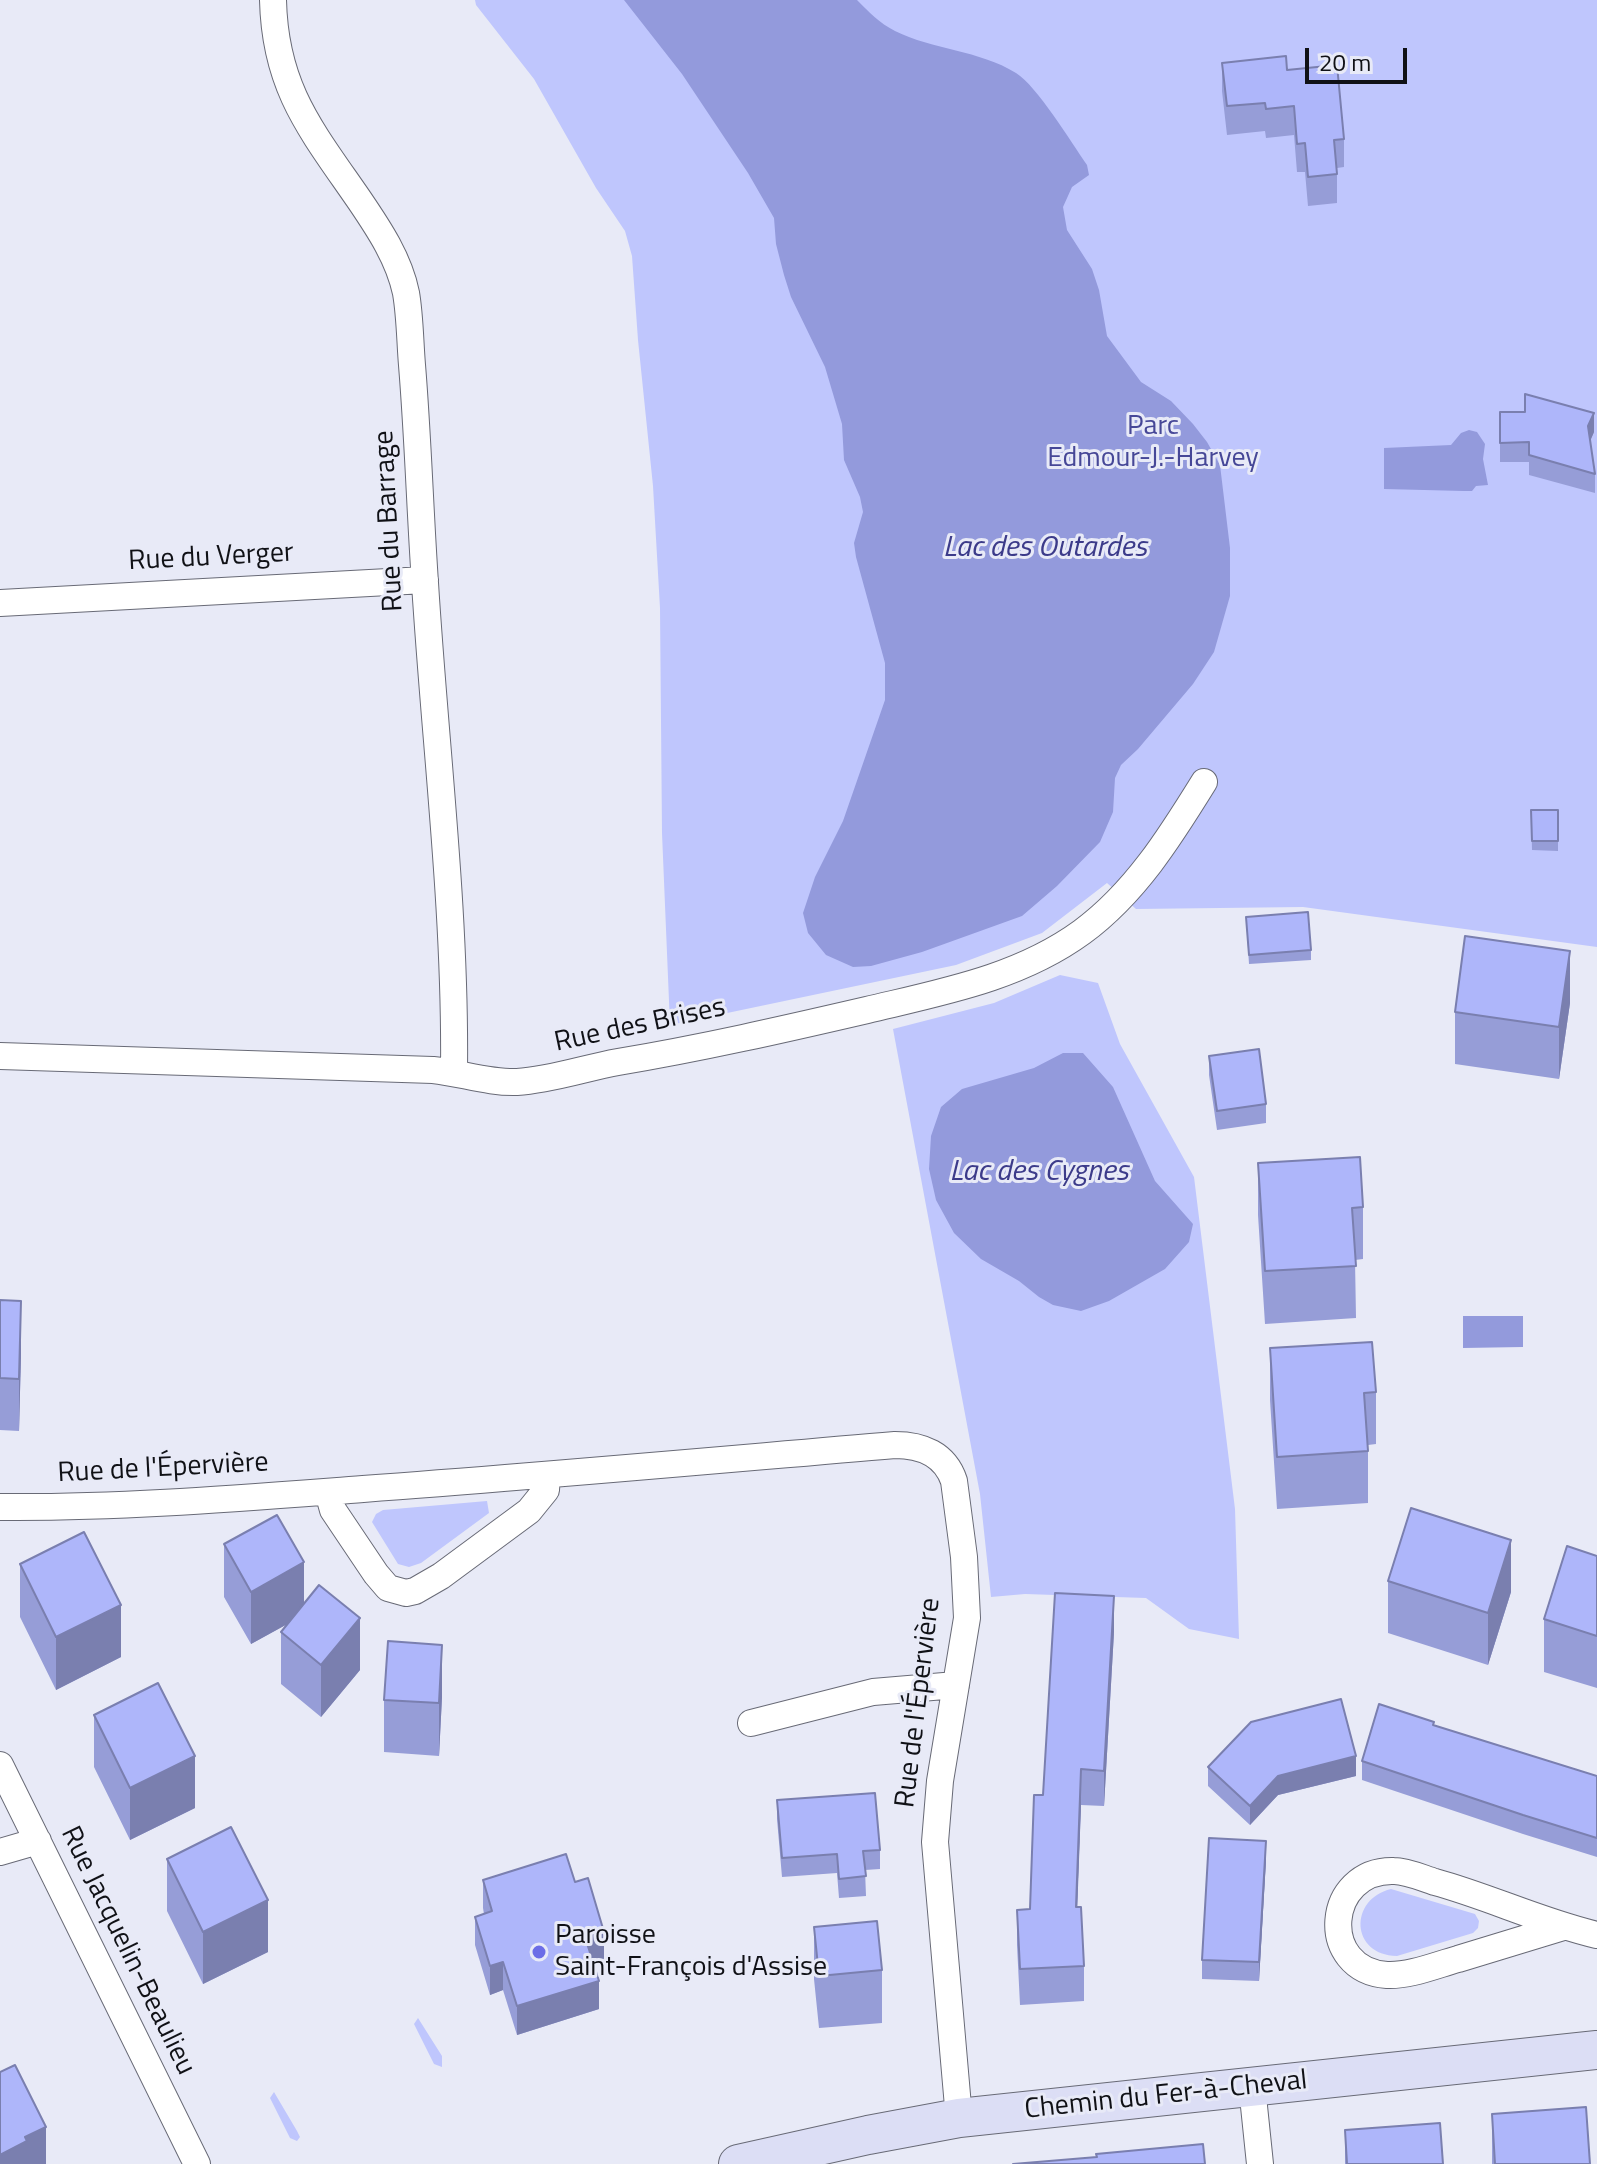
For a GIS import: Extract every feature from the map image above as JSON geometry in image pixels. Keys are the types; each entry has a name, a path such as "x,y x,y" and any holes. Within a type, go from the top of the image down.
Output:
{"street":[{"name":"Rue du Barrage","path":"273,0 275,37 288,85 304,118 380,231 392,253 406,293 420,462 450,944 454,1072"},
{"name":"Rue du Verger","path":"0,603 425,580"},
{"name":"Rue des Brises","path":"0,1056 454,1072 509,1082 540,1079 823,1020 942,992 1010,971 1082,932 1119,900 1160,851 1204,782"},
{"name":"Rue de l'Épervière","path":"0,1507 136,1505 328,1492 895,1445 910,1445 934,1453 950,1469 954,1481 964,1557 967,1618 940,1781 935,1842 959,2118"},
{"path":"328,1492 333,1510 376,1574 388,1588 406,1593 441,1576 529,1511 546,1490 547,1475"},
{"path":"751,1723 873,1692 956,1685"},
{"name":"Rue Jacquelin-Beaulieu","path":"0,1765 197,2164"},
{"path":"0,1852 38,1841"},
{"path":"1563,1927 1431,1966 1388,1975 1371,1972 1358,1964 1348,1954 1337,1929 1339,1909 1355,1885 1382,1871 1397,1871 1474,1892 1563,1927 1597,1935"},
{"name":"Chemin du Fer-à-Cheval","path":"738,2164 959,2118 1597,2050"},
{"path":"1252,2087 1260,2164"}],"green space":[{"name":"Parc Edmour-J.-Harvey","path":"475,0 1597,0 1597,947 1303,907 1136,909 1107,883 1042,933 956,965 670,1025 662,833 660,608 653,486 632,256 625,231 596,188 534,79"},
{"path":"1060,975 1098,983 1120,1044 1194,1177 1235,1509 1239,1639 1189,1629 1146,1598 1025,1594 991,1597 980,1494 893,1029 994,1003"},
{"path":"487,1501 489,1513 421,1563 409,1567 398,1564 372,1522 376,1514 383,1510"},
{"path":"1391,1889 1475,1914 1479,1921 1478,1928 1473,1933 1397,1956 1382,1953 1370,1947 1363,1937 1362,1914 1377,1895"},
{"path":"418,2018 442,2056 442,2067 434,2064 414,2024"},
{"path":"274,2092 300,2137 297,2141 290,2138 270,2098"}],"water":[{"name":"Lac des Outardes","path":"624,0 857,0 895,31 987,59 1016,73 1043,102 1087,165 1089,175 1072,187 1063,207 1067,230 1092,269 1107,336 1141,382 1171,401 1193,424 1220,465 1230,548 1230,596 1214,652 1193,684 1121,765 1115,778 1113,812 1100,842 1022,916 922,952 871,966 853,967 826,955 808,933 803,913 815,877 843,821 885,700 885,663 854,543 863,512 844,460 842,424 825,367 791,297 784,275 776,244 774,218 682,74"},
{"path":"1469,430 1477,432 1485,444 1483,459 1488,485 1476,486 1472,491 1384,489 1384,448 1451,445 1461,433"},
{"name":"Lac des Cygnes","path":"1063,1053 1083,1053 1113,1087 1155,1181 1193,1224 1189,1242 1165,1269 1109,1301 1081,1311 1053,1305 981,1259 954,1233 936,1200 929,1169 931,1136 941,1107 962,1089 1034,1068"},
{"path":"1463,1316 1523,1316 1523,1347 1463,1348"}],"building":[{"path":"1286,56 1287,70 1337,65 1344,139 1334,140 1337,174 1308,177 1305,143 1297,144 1294,106 1266,109 1265,103 1227,106 1222,63"},
{"path":"1525,394 1594,413 1588,426 1595,474 1529,455 1529,442 1500,443 1500,412 1525,412"},
{"path":"1531,810 1558,810 1558,841 1532,841"},
{"path":"1308,912 1311,950 1249,955 1246,917"},
{"path":"1465,936 1570,951 1559,1027 1455,1012"},
{"path":"1259,1049 1266,1104 1217,1111 1209,1056"},
{"path":"1360,1157 1363,1207 1352,1208 1356,1266 1265,1271 1258,1163"},
{"path":"0,1300 21,1301 19,1379 0,1378"},
{"path":"1372,1342 1376,1392 1364,1393 1368,1451 1277,1457 1270,1348"},
{"path":"1411,1508 1511,1540 1488,1613 1388,1581"},
{"path":"277,1515 304,1562 251,1592 224,1544"},
{"path":"84,1532 121,1605 56,1637 20,1564"},
{"path":"1567,1546 1597,1556 1597,1636 1544,1619"},
{"path":"319,1585 360,1618 321,1665 281,1632"},
{"path":"1055,1593 1114,1596 1104,1771 1081,1769 1076,1907 1081,1907 1084,1966 1020,1969 1017,1910 1030,1909 1034,1795 1043,1795"},
{"path":"388,1641 442,1645 439,1703 384,1700"},
{"path":"158,1683 195,1756 130,1788 94,1715"},
{"path":"1341,1699 1356,1756 1278,1776 1250,1806 1208,1767 1251,1722"},
{"path":"1379,1704 1434,1722 1433,1725 1597,1776 1597,1838 1362,1761"},
{"path":"875,1793 880,1850 863,1851 866,1876 839,1879 837,1854 782,1858 777,1800"},
{"path":"231,1827 268,1900 203,1932 167,1859"},
{"path":"1209,1838 1266,1841 1259,1962 1202,1960"},
{"name":"Paroisse Saint-François d'Assise","path":"566,1854 575,1882 588,1878 604,1932 585,1937 599,1981 517,2006 503,1962 490,1966 475,1917 492,1911 483,1880"},
{"path":"877,1921 882,1970 819,1976 814,1927"},
{"path":"15,2065 46,2127 0,2155 0,2072"},
{"path":"1586,2107 1590,2164 1495,2164 1492,2114"},
{"path":"1440,2123 1443,2164 1347,2164 1345,2130"},
{"path":"1203,2144 1205,2164 1013,2164 1097,2157 1096,2154"}],"place":[{"name":"Paroisse Saint-François d'Assise","path":"539,1952"}]}
